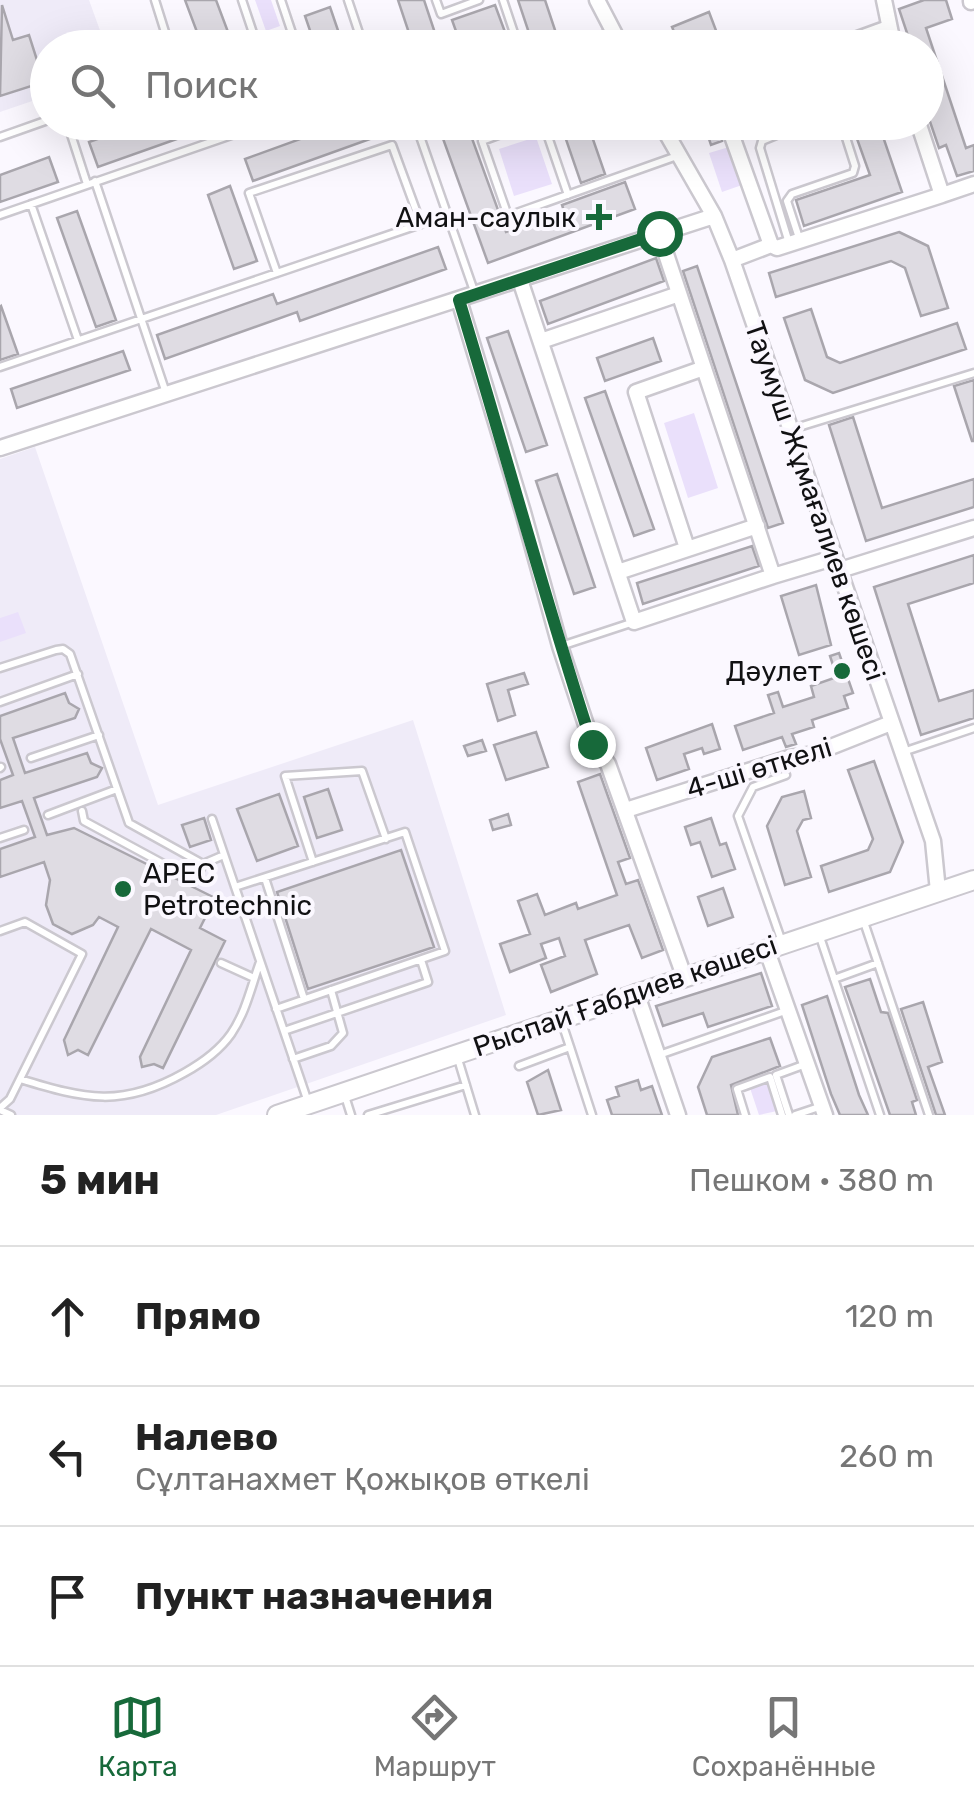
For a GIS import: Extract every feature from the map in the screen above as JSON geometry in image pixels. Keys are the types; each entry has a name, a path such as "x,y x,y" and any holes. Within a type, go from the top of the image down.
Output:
{"street":[{"path":"598,0 613,30"},
{"path":"882,30 888,28 884,0"},
{"name":"Таумуш Жұмағалиев көшесі","path":"669,140 714,216 732,260 933,841 938,891"},
{"path":"733,140 771,246"},
{"path":"924,140 942,195"},
{"path":"732,260 974,184"},
{"path":"0,448 714,216"},
{"path":"659,233 773,576"},
{"path":"520,280 634,622 773,576 835,565 974,528"},
{"path":"540,341 679,294"},
{"path":"459,300 592,744 608,764 684,976"},
{"path":"687,548 636,392 704,368"},
{"path":"618,572 757,526"},
{"name":"4-ші өткелі","path":"626,810 789,758 813,754 891,723"},
{"name":"Рыспай Ғабдиев көшесі","path":"277,1115 974,880"},
{"path":"774,946 788,1010 823,1111"},
{"path":"636,992 678,1115"}],"lane":[{"path":"155,0 164,30"},
{"path":"242,0 252,30"},
{"path":"281,0 292,30"},
{"path":"348,0 358,30"},
{"path":"436,0 441,14 479,0"},
{"path":"502,0 512,30"},
{"path":"0,137 30,126"},
{"path":"74,140 166,393"},
{"path":"0,215 216,140"},
{"path":"421,140 474,294"},
{"path":"485,140 508,216 677,156"},
{"path":"550,140 568,196"},
{"path":"762,140 760,148 795,242"},
{"path":"795,242 788,200 792,194 853,173 855,166 847,140"},
{"path":"0,367 421,224 392,145 249,193 277,272"},
{"path":"31,204 78,340"},
{"path":"789,430 974,373"},
{"path":"560,646 634,622"},
{"path":"0,668 63,649 70,654 128,823 203,864"},
{"path":"0,702 78,674"},
{"path":"902,752 974,728"},
{"path":"31,758 99,735"},
{"path":"313,862 285,776 362,772 386,839"},
{"path":"774,946 738,816 753,787 786,775"},
{"path":"48,814 117,789"},
{"path":"82,811 84,821 196,881 203,864 224,856"},
{"path":"212,819 308,1104"},
{"path":"126,843 136,827"},
{"path":"0,838 24,830"},
{"path":"235,887 405,832 445,951 276,1008"},
{"path":"265,878 304,999"},
{"path":"862,916 929,1115"},
{"path":"0,932 25,922 82,954 10,1100 0,1109 11,1115"},
{"path":"818,931 880,1115"},
{"path":"284,1031 428,982 421,960"},
{"path":"221,962 254,978"},
{"path":"20,1078 94,1097 133,1096 156,1087 200,1064 218,1049 244,1012 260,962"},
{"path":"834,979 878,964"},
{"path":"293,1059 338,1040 343,1033 331,990"},
{"path":"657,1056 788,1010"},
{"path":"560,1018 592,1115"},
{"path":"518,1066 570,1047"},
{"path":"456,1053 475,1115"},
{"path":"789,1115 776,1075 807,1064"},
{"path":"746,1115 737,1089 770,1077 789,1115"},
{"path":"368,1115 466,1085"},
{"path":"343,1092 350,1115"},
{"path":"789,1115 823,1111"}],"shaded area":[{"path":"0,0 89,0 100,30 30,30 30,102 0,112"},
{"path":"255,0 271,0 280,26 266,30"},
{"path":"537,140 552,184 514,196 499,149"},
{"path":"729,147 742,185 722,192 709,153"},
{"path":"694,413 718,488 688,498 664,423"},
{"path":"35,447 158,805 413,720 506,1015 216,1115 0,1115 0,459"},
{"path":"18,612 26,633 0,642 0,618"},
{"path":"768,1082 777,1111 759,1115 750,1088"}],"building":[{"path":"185,0 216,0 227,30 196,30"},
{"path":"398,0 424,0 434,30 408,30"},
{"path":"518,0 545,0 555,30 528,30"},
{"path":"924,0 946,0 952,19 927,30 906,30 899,9"},
{"path":"2,5 13,40 29,35 30,86 0,96"},
{"path":"495,5 504,30 456,30 452,20"},
{"path":"330,7 338,30 310,30 305,16"},
{"path":"709,12 716,30 673,30 672,27"},
{"path":"944,82 966,148 974,145 974,171 957,176 946,145 939,148 936,140 944,140"},
{"path":"95,140 174,140 98,167 89,142"},
{"path":"297,140 367,140 253,181 245,159"},
{"path":"444,140 473,140 506,232 564,211 562,205 625,182 635,209 488,263"},
{"path":"566,140 593,140 605,174 581,183"},
{"path":"857,140 884,140 902,192 804,226 796,200 870,175"},
{"path":"49,157 58,182 0,202 0,175"},
{"path":"230,186 257,261 234,269 208,195"},
{"path":"77,211 116,320 96,327 57,218"},
{"path":"899,232 928,246 948,308 921,316 905,268 891,261 776,297 769,273"},
{"path":"438,247 446,269 300,321 297,312 165,359 157,335 273,294 277,304"},
{"path":"656,258 664,281 548,324 540,301"},
{"path":"697,266 783,523 768,528 683,271"},
{"path":"0,307 18,354 0,360"},
{"path":"811,309 827,357 840,363 957,323 966,349 833,393 805,380 784,318"},
{"path":"508,331 547,445 526,452 487,338"},
{"path":"653,338 661,361 605,381 597,358"},
{"path":"123,351 130,370 17,408 11,389"},
{"path":"974,380 974,441 972,441 954,386"},
{"path":"605,391 654,529 634,536 585,398"},
{"path":"853,417 882,508 974,479 974,507 866,541 829,425"},
{"path":"557,474 595,587 574,594 536,481"},
{"path":"752,546 759,566 643,604 637,583"},
{"path":"974,555 974,583 908,604 939,701 974,690 974,718 921,735 874,587"},
{"path":"816,585 831,645 799,655 781,596"},
{"path":"839,653 853,693 844,696 848,708 812,720 814,727 792,734 796,744 786,747 782,737 743,750 735,726 774,713 768,695 778,692 783,707 814,697 811,686 837,677 830,656"},
{"path":"524,673 528,684 508,690 515,715 498,721 487,684"},
{"name":"APEC Petrotechnic","path":"65,693 69,703 79,709 75,718 13,738 25,773 87,753 91,763 102,768 97,777 34,798 47,835 74,828 215,898 200,928 225,941 163,1068 154,1064 142,1067 140,1057 191,950 151,929 88,1055 78,1050 68,1055 64,1040 118,927 99,917 93,925 72,934 53,924 46,905 50,880 44,862 0,877 0,849 35,837 22,801 0,808 0,780 13,775 0,739 0,716"},
{"path":"712,724 720,749 704,754 702,748 684,754 689,769 657,780 646,748"},
{"path":"536,732 548,767 506,780 494,745"},
{"path":"482,740 486,751 468,756 464,746"},
{"path":"874,761 903,842 890,872 829,892 821,866 868,850 873,839 848,770"},
{"path":"600,774 630,858 618,862 626,884 638,880 663,950 642,958 629,925 585,940 597,974 551,992 541,965 565,956 559,938 541,944 546,958 510,972 500,944 530,934 518,901 537,894 545,915 576,903 578,909 617,895 578,782"},
{"path":"328,789 342,830 317,838 304,797"},
{"path":"804,791 811,818 803,820 797,831 811,877 785,885 767,826 782,797"},
{"path":"279,794 298,846 257,861 237,809"},
{"path":"508,814 511,825 493,830 490,820"},
{"path":"204,818 211,840 190,847 182,825"},
{"path":"711,818 720,845 726,843 735,869 712,877 700,842 691,845 685,827"},
{"path":"401,850 434,947 308,989 277,892"},
{"path":"723,888 733,917 708,926 698,897"},
{"path":"761,973 772,1006 708,1027 703,1013 663,1026 656,1006"},
{"path":"870,979 881,1012 888,1013 917,1100 912,1102 916,1115 890,1115 845,987"},
{"path":"827,996 868,1115 840,1115 831,1094 802,1005"},
{"path":"923,1002 942,1062 928,1067 945,1115 936,1115 901,1009"},
{"path":"770,1038 780,1066 731,1085 738,1115 707,1115 698,1087 712,1057"},
{"path":"548,1070 561,1110 538,1115 527,1082"},
{"path":"638,1080 641,1090 652,1086 662,1115 612,1115 607,1100 619,1096 616,1087"}],"place":[{"name":"Аман-саулык","path":"599,217"},
{"name":"Дәулет","path":"842,671"},
{"name":"APEC Petrotechnic","path":"123,889"}],"route":[{"path":"592,744 459,300 659,233"}]}
